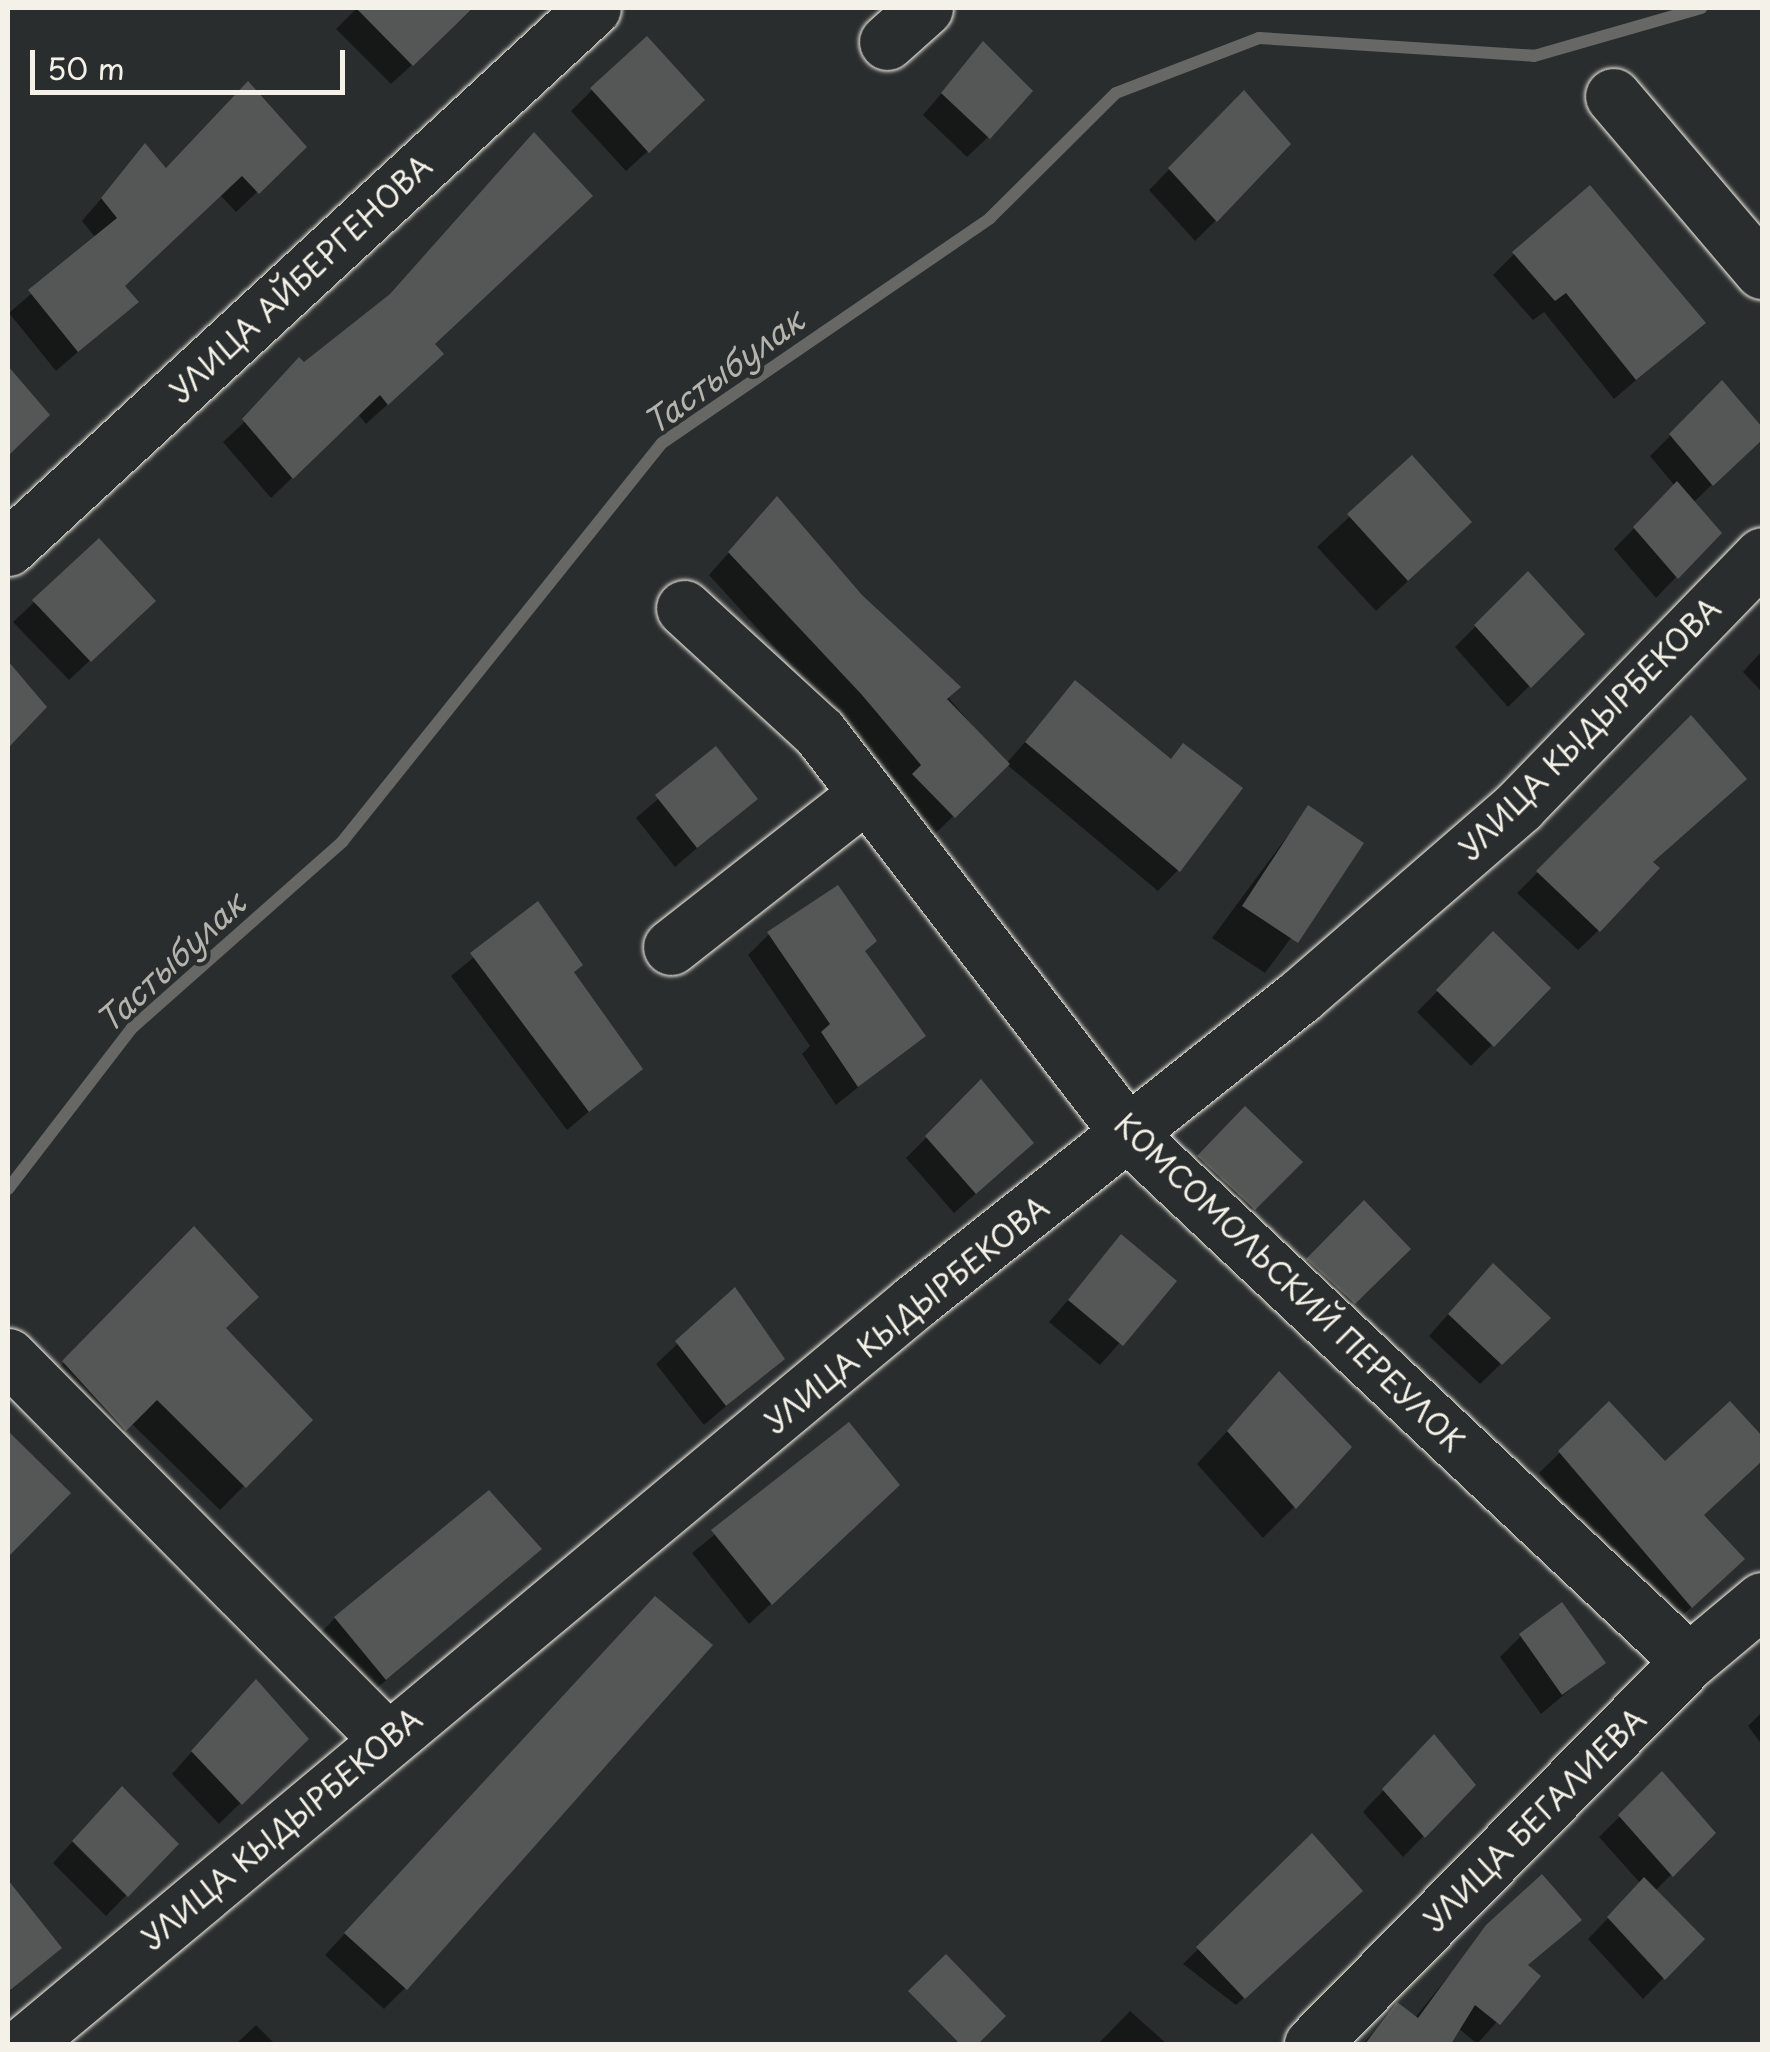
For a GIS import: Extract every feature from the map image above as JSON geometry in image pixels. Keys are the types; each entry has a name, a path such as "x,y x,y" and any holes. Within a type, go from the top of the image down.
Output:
{"street":[{"name":"УЛИЦА АЙБЕРГЕНОВА","path":"8,548 593,8"},
{"path":"1613,96 1762,270"},
{"name":"УЛИЦА КЫДЫРБЕКОВА","path":"24,2044 914,1302 1131,1137 1518,806 1762,555"},
{"name":"КОМСОМОЛЬСКИЙ ПЕРЕУЛОК","path":"684,608 819,732 862,798 1131,1137 1688,1661"},
{"path":"671,947 862,798"},
{"path":"8,1356 388,1739"},
{"name":"УЛИЦА БЕГАЛИЕВА","path":"1312,2044 1688,1661 1762,1600"}],"building":[{"path":"356,8 473,8 413,66"},
{"path":"647,36 705,100 649,153 590,88"},
{"path":"983,41 1033,91 990,139 941,93"},
{"path":"248,81 307,147 259,194 242,176 125,286 139,302 78,352 28,290 117,218 101,198 145,143 166,168"},
{"path":"1244,90 1291,144 1217,222 1168,168"},
{"path":"534,132 593,196 435,344 444,354 388,405 380,395 293,479 242,419 299,357 304,362 390,294"},
{"path":"1590,185 1706,323 1636,380 1566,293 1555,301 1512,252"},
{"path":"8,366 50,415 8,456"},
{"path":"1722,380 1762,427 1762,440 1713,486 1669,434"},
{"path":"1412,455 1472,522 1408,581 1347,514"},
{"path":"1677,481 1722,533 1678,579 1633,527"},
{"path":"777,496 862,595 961,687 947,699 1010,764 955,818 912,774 921,765 862,695 728,552"},
{"path":"99,538 156,601 91,662 32,600"},
{"path":"1528,571 1585,634 1531,688 1474,625"},
{"path":"8,661 47,707 8,748"},
{"path":"1075,680 1171,759 1183,743 1243,788 1180,872 1025,742"},
{"path":"1691,715 1747,779 1653,862 1660,868 1600,932 1536,871"},
{"path":"716,746 758,799 697,848 655,795"},
{"path":"1308,805 1364,843 1298,943 1242,906"},
{"path":"838,885 877,941 865,951 926,1036 858,1087 821,1032 830,1024 767,932"},
{"path":"538,901 583,965 574,972 643,1069 589,1112 470,953"},
{"path":"1493,931 1551,988 1494,1047 1436,990"},
{"path":"981,1079 1034,1143 976,1194 925,1136"},
{"path":"1245,1106 1303,1162 1255,1210 1197,1156"},
{"path":"1364,1200 1411,1249 1355,1304 1306,1259"},
{"path":"194,1226 259,1297 226,1328 313,1420 246,1488 157,1400 126,1431 62,1361"},
{"path":"1121,1234 1177,1281 1123,1346 1068,1300"},
{"path":"1493,1263 1551,1318 1502,1365 1448,1314"},
{"path":"735,1287 785,1359 726,1406 675,1341"},
{"path":"1279,1371 1352,1447 1296,1509 1227,1431"},
{"path":"1609,1401 1665,1461 1730,1401 1762,1436 1762,1461 1704,1515 1745,1559 1692,1608 1558,1451"},
{"path":"849,1422 900,1485 772,1605 711,1530"},
{"path":"8,1431 71,1493 8,1557"},
{"path":"489,1490 542,1549 386,1680 334,1617"},
{"path":"655,1596 713,1645 407,1990 344,1933"},
{"path":"1562,1602 1606,1663 1562,1695 1519,1634"},
{"path":"256,1679 309,1739 242,1805 191,1751"},
{"path":"1434,1734 1476,1785 1425,1838 1382,1789"},
{"path":"1662,1771 1716,1833 1673,1877 1618,1815"},
{"path":"122,1786 179,1844 128,1897 72,1841"},
{"path":"1312,1833 1363,1891 1245,1999 1196,1947"},
{"path":"1542,1874 1582,1920 1528,1965 1541,1976 1500,2025 1475,2005 1451,2044 1365,2044 1397,2002 1418,2018 1486,1925"},
{"path":"1644,1877 1705,1939 1665,1980 1607,1917"},
{"path":"8,1880 62,1948 8,1992"},
{"path":"946,1954 1006,2016 978,2044 960,2044 908,1991"}],"waterway":[{"name":"Тастыбулак","path":"8,1189 132,1028 342,842 662,443 990,218 1116,93 1259,38 1534,56 1701,8"}]}
